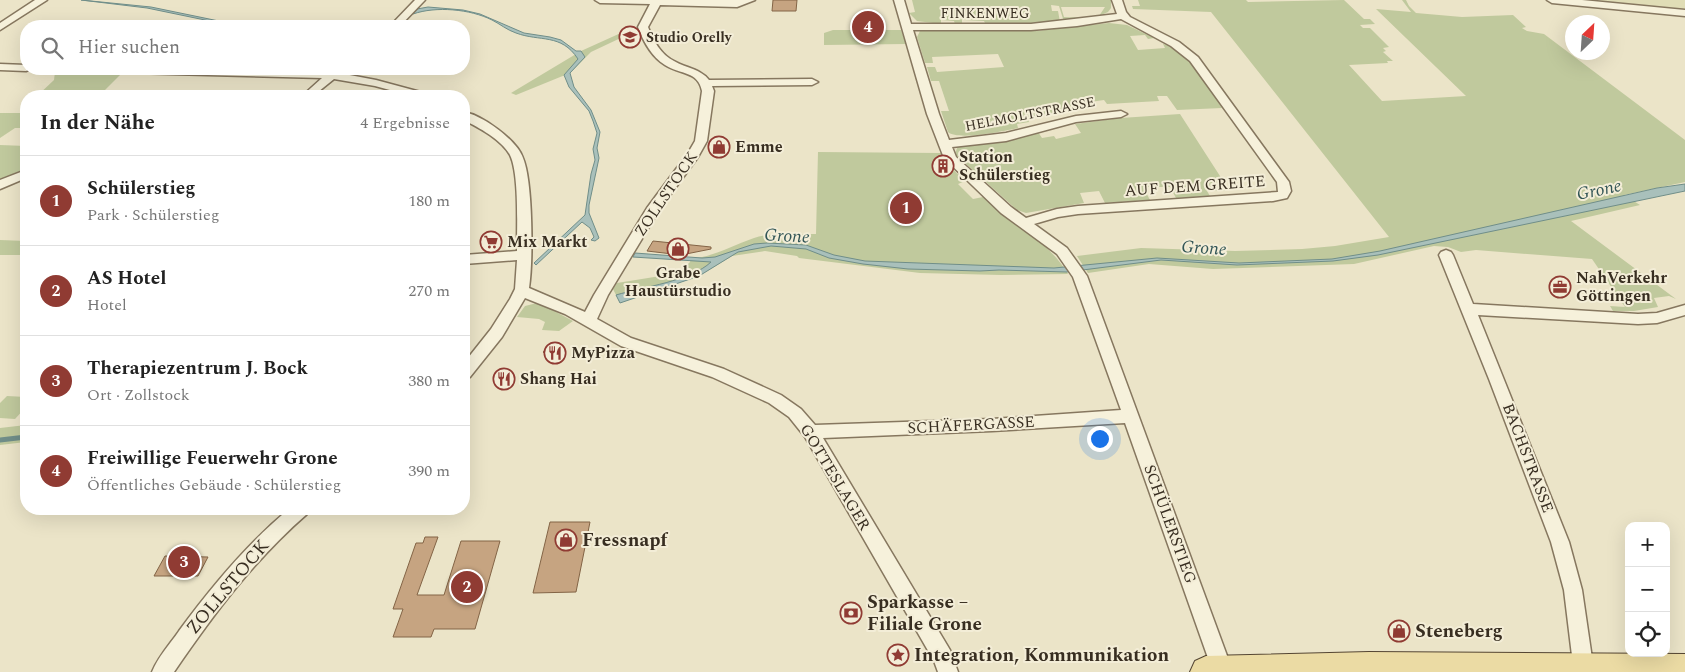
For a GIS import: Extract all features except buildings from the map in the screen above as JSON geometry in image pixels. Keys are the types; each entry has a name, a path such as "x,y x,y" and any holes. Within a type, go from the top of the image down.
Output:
{"main road":[{"path":"1206,672 1368,667 1584,670 1685,669"}],"street":[{"path":"0,27 42,0"},
{"path":"401,20 420,0"},
{"path":"600,0 737,4 750,0"},
{"name":"SCHÜLERSTIEG","path":"898,0 950,158 1024,223 1062,251 1076,268 1094,310 1223,671"},
{"path":"1117,0 1122,16"},
{"path":"1552,0 1685,13"},
{"path":"656,2 643,27 647,38 659,54 669,62 701,76 706,83 812,82"},
{"name":"FINKENWEG","path":"907,27 1031,27 1077,23 1122,16"},
{"name":"AUF DEM GREITE","path":"1024,223 1057,213 1078,210 1273,197 1282,195 1285,192 1283,182 1192,56 1175,44 1122,16"},
{"path":"0,67 20,68"},
{"path":"314,90 332,75"},
{"path":"347,75 403,90"},
{"name":"ZOLLSTOCK","path":"589,320 601,295 654,208 694,154 701,141 708,91 706,83"},
{"name":"HELMOLTSTRASSE","path":"944,144 1006,137 1076,119 1121,114"},
{"path":"470,119 504,142 516,156 522,181 525,271 522,291 492,339 470,366"},
{"path":"0,186 20,177"},
{"path":"470,259 523,255"},
{"name":"BACHSTRASSE","path":"1446,255 1560,542 1573,590 1584,670"},
{"name":"GOTTESLAGER","path":"522,291 536,295 589,320 626,342 718,373 775,399 795,413 811,432 943,657 948,672"},
{"path":"1468,309 1638,319 1657,318 1685,310"},
{"name":"SCHÄFERGASSE","path":"811,432 1131,416"},
{"name":"ZOLLSTOCK","path":"162,672 243,563 265,540 294,515"}],"shaded area":[{"path":"1594,0 1685,0 1685,9"}],"green space":[{"path":"912,0 1111,0 1111,8 1108,12 1099,16 1105,7 1061,7 1064,17 1092,18 1064,22 1059,6 1051,5 1052,11 1058,11 1060,22 986,25 984,21 962,20 962,25 955,24 954,21 941,20 941,24 917,21 909,13 915,12"},
{"path":"1138,0 1246,0 1248,2 1344,0 1364,19 1370,19 1375,24 1360,25 1363,28 1370,28 1389,47 1383,48 1386,51 1383,52 1393,61 1387,61 1388,63 1349,65 1382,101 1466,96 1376,9 1411,12 1402,0 1406,0 1416,13 1462,17 1513,15 1526,27 1522,28 1527,31 1544,34 1565,50 1565,60 1579,60 1685,140 1685,182 1624,195 1640,205 1571,221 1676,299 1669,296 1654,298 1658,307 1634,311 1613,311 1610,306 1625,307 1592,259 1476,250 1461,252 1448,247 1434,246 1354,264 1213,269 1149,264 1088,273 1077,256 1141,248 1235,251 1302,249 1335,246 1389,237 1211,12 1133,9 1132,6 1140,6"},
{"path":"1109,23 1127,25 1154,38 1148,39 1145,35 1130,36 1138,50 1165,48 1163,44 1181,53 1197,70 1222,108 1177,110 1167,96 1157,96 1159,101 1107,104 1104,100 1090,102 1091,107 1028,119 1029,122 1017,124 1018,128 961,136 948,132 941,111 949,111 939,81 931,81 927,67 935,67 937,72 1004,67 998,54 932,57 933,63 925,63 917,37 920,31 928,29 1036,31"},
{"path":"833,30 901,30 906,44 824,45 824,33"},
{"path":"623,32 627,35 591,52 570,73 516,95 511,93 581,51"},
{"path":"55,75 120,75 105,90 43,90 54,80"},
{"path":"0,113 20,113 20,128 15,128 0,138"},
{"path":"1180,114 1229,190 1207,191 1210,196 1176,198 1170,187 1143,187 1150,200 1105,203 1099,191 1080,193 1084,203 1026,213 1017,210 955,154 957,148 961,145 1038,132 1042,138 1054,136 1056,139 1081,133 1075,124 1121,118"},
{"path":"0,145 20,146 20,171 0,180"},
{"path":"818,152 941,153 943,160 965,181 958,184 973,199 983,197 1029,233 1051,252 1068,274 920,273 799,258 797,256 765,251 732,256 699,276 620,303 613,289 617,283 679,273 690,262 691,258 715,254 761,236 816,234"},
{"path":"0,240 20,241 20,255 0,255"},
{"path":"537,303 573,321 559,331 542,330 545,322 539,319 517,317 525,306"},
{"path":"7,396 20,397 20,414 15,419 0,418 0,403"},
{"path":"20,426 20,443 0,445 0,428"}],"water":[{"path":"81,0 151,7 214,20 205,20 147,8"},
{"path":"428,7 463,10 480,14 524,33 561,40 576,51 581,51 585,57 570,73 574,87 591,110 600,132 597,148 599,158 589,205 589,213 599,238 595,241 591,240 594,237 590,228 582,222 536,265 534,263 585,215 595,160 593,149 597,133 589,111 569,87 564,75 578,59 565,45 516,33 474,13 442,9 413,14 417,9"},
{"path":"1685,184 1685,191 1378,255 1333,261 1237,265 1161,260 1067,272 980,271 908,269 863,264 829,258 806,249 771,246 738,252 699,276 620,303 616,295 679,279 702,269 711,262 633,257 635,253 702,258 715,257 754,244 767,243 806,245 834,255 865,261 1054,268 1157,258 1239,263 1332,259 1380,251 1657,188"}],"waterway":[{"path":"0,440 20,438"}],"place":[{"name":"Freiwillige Feuerwehr Grone","path":"868,27"},
{"name":"Studio Orelly","path":"630,37"},
{"name":"Emme","path":"719,147"},
{"name":"Station Schülerstieg","path":"943,166"},
{"name":"Schülerstieg","path":"906,208"},
{"name":"Mix Markt","path":"491,242"},
{"name":"Grabe Haustürstudio","path":"678,249"},
{"name":"NahVerkehr Göttingen","path":"1560,287"},
{"name":"MyPizza","path":"555,353"},
{"name":"Shang Hai","path":"504,379"},
{"name":"Fressnapf","path":"566,540"},
{"name":"Therapiezentrum J. Bock","path":"184,562"},
{"name":"AS Hotel","path":"467,587"},
{"name":"Sparkasse – Filiale Grone","path":"851,613"},
{"name":"Steneberg","path":"1399,631"},
{"name":"Integration, Kommunikation","path":"898,655"}],"water label":[{"name":"Grone","path":"1599,190"},
{"name":"Grone","path":"787,236"},
{"name":"Grone","path":"1204,248"}]}
